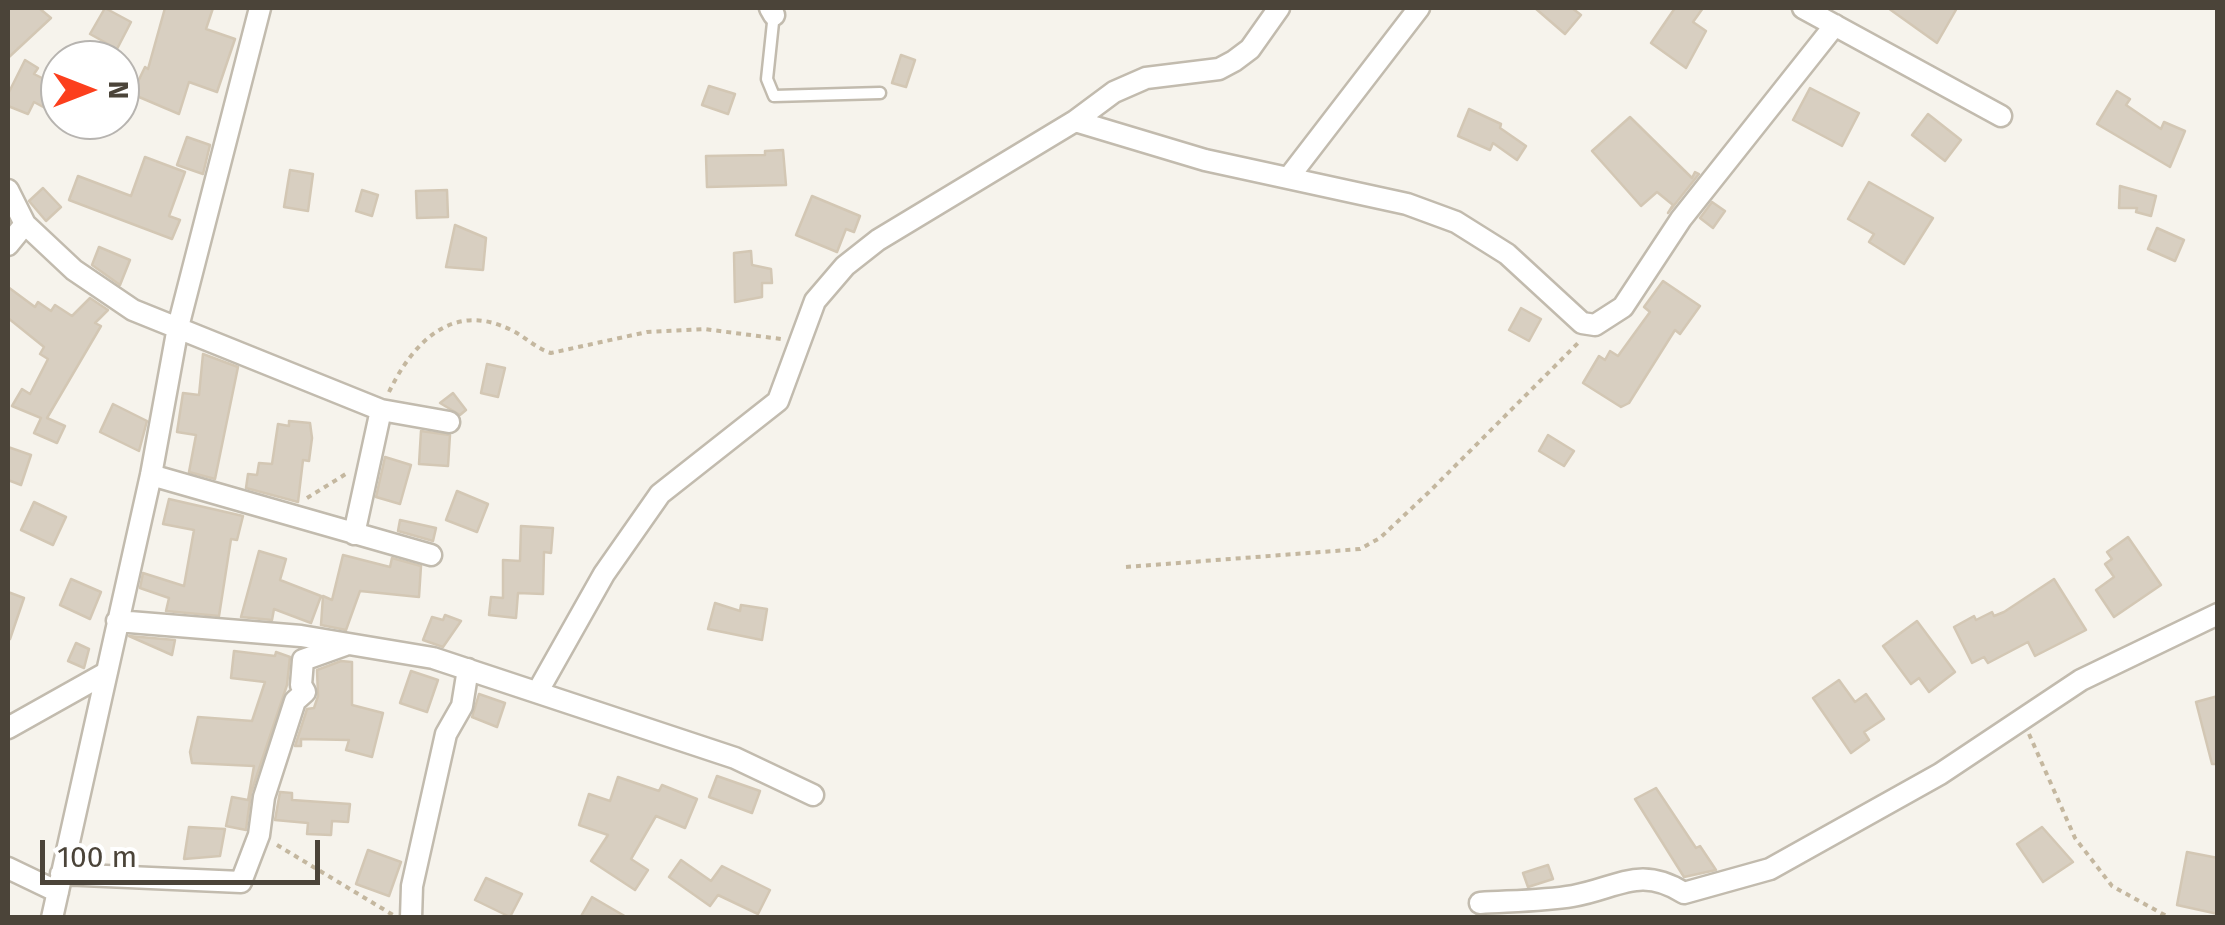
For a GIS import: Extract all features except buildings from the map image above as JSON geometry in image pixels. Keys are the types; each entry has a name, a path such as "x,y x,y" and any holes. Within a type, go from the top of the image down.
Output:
{"street":[{"path":"52,918 151,476 178,328 260,8"},
{"path":"538,691 604,574 660,494 778,401 815,300 845,266 878,240 1075,121 1114,92 1146,78 1220,70 1234,62 1250,49 1278,8"},
{"path":"1289,177 1419,8"},
{"path":"1804,8 2001,116"},
{"path":"1075,121 1205,160 1406,204 1456,222 1507,254 1582,323 1596,325 1623,307 1680,219 1836,25"},
{"path":"8,190 24,224 74,270 118,300 381,410 449,422"},
{"path":"8,245 24,224"},
{"path":"354,534 365,466 381,410"},
{"path":"151,476 285,510 354,534 431,554"},
{"path":"1480,903 1575,896 1626,880 1664,880 1684,893 1744,880 1940,774 2081,680 2218,614"},
{"path":"117,621 350,643 433,658 736,758 813,795"},
{"path":"8,868 60,883 234,885 246,876 259,836 264,797 295,701 305,692 301,685 303,660 350,643"},
{"path":"412,918 412,886 422,837 446,734 462,706 468,669"},
{"path":"8,728 106,672"}],"lane":[{"path":"773,10 767,79 774,96 880,92"}],"path":[{"path":"381,410 412,350 426,336 458,324 509,328 552,353 647,332 704,329 799,341"},
{"path":"1126,566 1337,553 1370,544 1429,492 1596,325"},
{"path":"285,510 341,474 365,466"},
{"path":"2022,716 2075,838 2112,886 2170,918"},
{"path":"259,836 397,918"}]}
